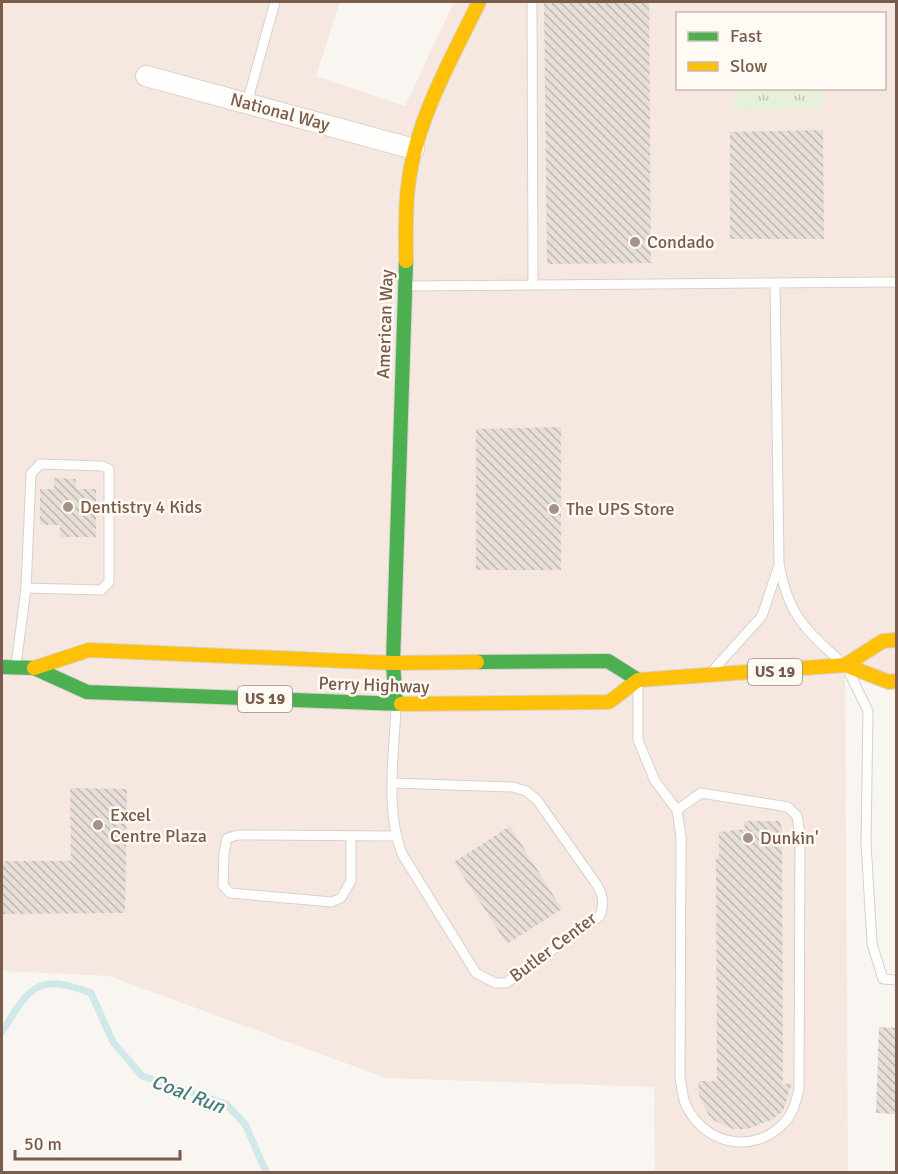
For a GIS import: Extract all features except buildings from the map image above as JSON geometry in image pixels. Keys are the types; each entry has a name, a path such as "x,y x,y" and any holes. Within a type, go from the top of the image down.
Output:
{"main road":[{"name":"American Way","path":"396,704 393,663 408,186 414,149 423,120 479,2"},
{"name":"US 19","path":"845,665 883,641 897,640"},
{"name":"Perry Highway","path":"2,667 34,668 87,692 396,704 609,702 638,680 608,661 393,663 89,650 34,668"},
{"name":"US 19","path":"638,680 705,677 845,665 889,682 897,681"}],"street":[{"name":"National Way","path":"146,76 414,149"}],"lane":[{"path":"247,103 275,2"},
{"path":"532,2 533,285"},
{"path":"404,286 897,282"},
{"path":"775,283 779,563 783,587 795,616 816,641 845,665 868,711 866,843 872,944 883,979 897,980"},
{"path":"16,667 26,588 31,474 40,464 102,466 109,470 109,582 101,590 26,588"},
{"path":"705,677 762,616 773,589 779,563"},
{"path":"638,680 638,740 655,781 677,810 681,837 680,1078 686,1105 697,1121 721,1140 743,1143 761,1140 786,1122 799,1089 800,834 797,816 788,807 701,793 677,810"},
{"name":"Butler Center","path":"393,783 513,787 526,791 537,800 603,894 604,906 600,916 506,983 495,983 476,973 402,854 395,837 393,783 396,704"},
{"path":"351,837 351,881 341,898 332,902 230,893 223,885 227,838 238,835 395,837"}],"shaded area":[{"path":"2,2 340,2 316,76 405,106 454,2 896,2 896,681 845,666 848,1172 655,1172 654,1087 386,1078 109,976 2,971"}],"green space":[{"path":"734,90 823,90 823,109 734,110"}],"waterway":[{"name":"Coal Run","path":"2,1032 20,1004 36,988 58,984 91,993 113,1042 142,1076 226,1104 245,1124 266,1172"}],"traffic: fast":[{"path":"396,704 393,663 406,261"},
{"path":"477,662 608,661 638,680"},
{"path":"2,667 34,668 87,692 401,704"}],"traffic: slow":[{"path":"406,261 407,196 418,138 446,69 479,2"},
{"path":"401,704 609,702 638,680 845,665 883,641 896,640"},
{"path":"34,668 89,650 393,663 477,662"},
{"path":"845,665 889,682 896,681"}],"place":[{"name":"Condado","path":"635,242"},
{"name":"Dentistry 4 Kids","path":"68,507"},
{"name":"The UPS Store","path":"554,509"},
{"name":"Excel Centre Plaza","path":"98,825"},
{"name":"Dunkin'","path":"748,838"}]}
